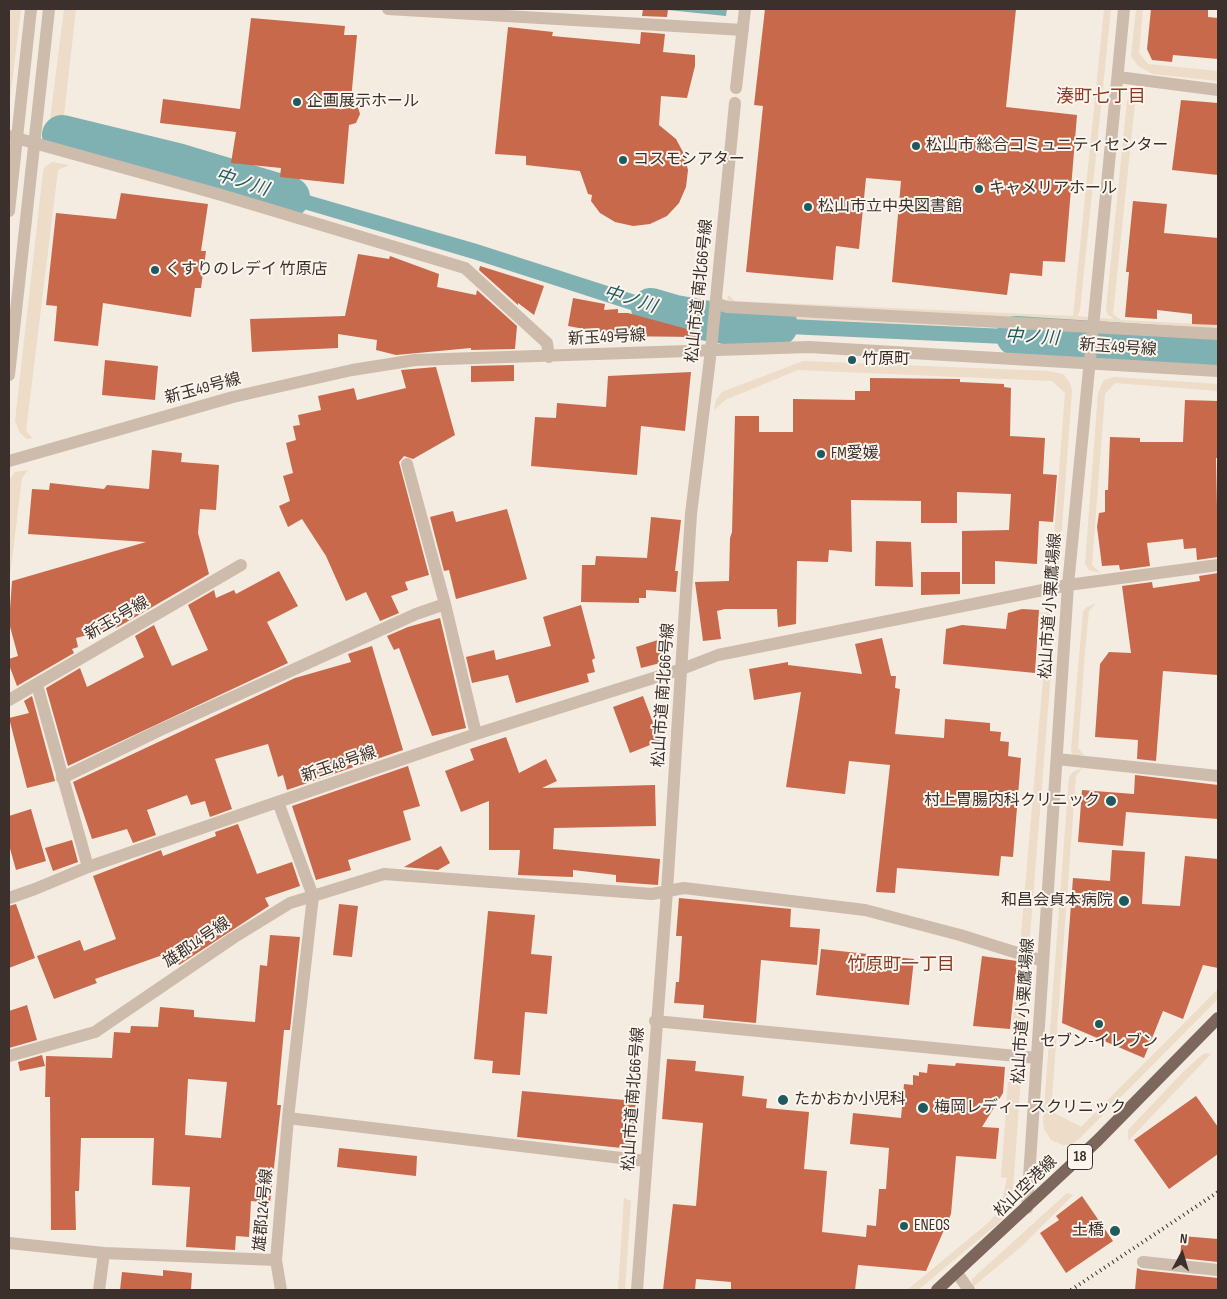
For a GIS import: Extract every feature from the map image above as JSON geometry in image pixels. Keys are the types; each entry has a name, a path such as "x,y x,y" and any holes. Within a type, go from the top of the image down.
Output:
{"main road":[{"name":"松山空港線","path":"937,1290 1097,1141 1218,1018"}],"street":[{"path":"9,211 13,137 30,9"},
{"path":"9,374 36,144 49,9"},
{"path":"388,9 743,30"},
{"path":"736,88 745,9"},
{"name":"松山市道 小栗鷹場線","path":"1027,1208 1068,585 1124,9"},
{"path":"1118,77 1218,90"},
{"name":"松山市道 南北66号線","path":"637,1290 655,1021 667,891 691,514 711,350 735,103"},
{"path":"13,137 218,194 465,268 547,344 549,356"},
{"path":"714,309 736,308 1092,329 1218,334"},
{"name":"新玉49号線","path":"9,461 233,397 352,370 415,360 809,347 1089,362 1218,372"},
{"path":"407,464 445,604 476,734"},
{"name":"新玉5号線","path":"9,700 241,565"},
{"name":"新玉48号線","path":"9,898 34,890 88,867 476,734 682,669 718,655 1068,585 1218,565"},
{"path":"62,778 158,731 407,618 445,604"},
{"path":"37,685 88,867"},
{"path":"1057,759 1218,776"},
{"path":"278,802 313,896"},
{"name":"雄郡14号線","path":"9,1056 95,1032 233,938 290,903 384,874 652,894 684,888 865,910 960,935 1043,961"},
{"name":"雄郡124号線","path":"9,1243 104,1254 276,1260 288,1118 313,896"},
{"path":"655,1021 1037,1058"},
{"path":"288,1118 646,1162"},
{"path":"99,1290 104,1254"},
{"path":"276,1260 281,1290"},
{"path":"1143,1262 1218,1270"},
{"path":"957,1273 969,1290"}],"shaded area":[{"path":"9,9 21,9 9,108"},
{"path":"64,9 76,9 61,142 50,141 48,136"},
{"path":"1104,9 1111,9 1080,310 1077,316 1114,319 1108,315 1106,309 1127,101 1133,86 1140,85 1135,103 1113,314 1121,320 1218,325 1218,341 1112,333 725,316 728,295 735,301 1073,316"},
{"path":"1136,9 1143,9 1139,53 1148,64 1218,71 1218,81 1153,74 1138,66 1131,56"},
{"path":"52,162 69,165 58,170 26,431 32,438 27,439 20,433 15,421 43,172 45,167"},
{"path":"803,361 1048,371 1063,374 1070,383 1072,391 1059,568 1056,576 1045,581 1051,576 1065,393 1052,381 798,370 725,400 714,410 716,400 722,392"},
{"path":"1114,377 1218,384 1218,391 1115,383 1105,394 1092,565 1100,573 1089,570 1085,564 1098,393 1104,380"},
{"path":"28,470 22,478 9,584 9,480 15,472"},
{"path":"1096,603 1089,611 1085,651 1078,748 1084,755 1075,755 1072,754 1071,750 1083,611"},
{"path":"1039,612 1049,613 1055,622 1030,936 1027,944 1020,946 1048,621"},
{"path":"1082,768 1076,776 1051,1111 1081,1127 1218,989 1218,999 1081,1137 1072,1144 1063,1145 1051,1140 1044,1129 1043,1121 1069,777 1073,772"},
{"path":"1017,960 1026,964 1029,970 1024,1035 1020,1043 1011,1047"},
{"path":"1203,1054 1211,1054 1128,1141 1128,1130 1183,1072"},
{"path":"1009,1068 1018,1070 1021,1077 1013,1191 1008,1211 1001,1221 918,1290 907,1290 988,1223 1000,1210 1007,1178 1001,1177"},
{"path":"1067,1193 1073,1195 1023,1245 973,1287 972,1279"},
{"path":"624,1198 631,1201 625,1290 618,1290"}],"water":[{"path":"658,9 727,9 726,16"},
{"path":"62,128 182,157 203,165 200,178 61,142"},
{"path":"239,175 477,244 670,306 706,315 704,329 668,322 473,259 236,189"},
{"path":"725,316 1072,332 1070,347 723,331"},
{"path":"1112,333 1218,342 1218,356 1111,348"}],"building":[{"path":"643,9 668,10 667,17 642,16"},
{"name":"松山市 総合コミュニティセンター","path":"765,9 1016,9 1006,107 1077,115 1065,262 1043,261 1042,276 1010,273 1007,295 892,282 901,181 866,178 859,249 836,246 833,280 746,272 763,106 754,105"},
{"path":"1151,9 1208,10 1208,17 1218,18 1218,59 1173,55 1172,62 1152,60 1147,49"},
{"name":"企画展示ホール","path":"251,18 345,26 344,35 357,35 351,100 357,104 360,114 356,123 349,125 344,184 280,177 281,168 231,163 236,132 160,123 163,99 240,109"},
{"path":"508,27 553,32 552,36 640,44 641,32 665,34 663,52 695,55 695,66 687,98 661,96 659,125 676,139 684,154 688,170 686,187 679,203 667,216 650,224 633,226 615,222 600,213 591,201 592,195 588,194 580,171 526,165 526,156 495,154"},
{"path":"1181,100 1218,103 1218,175 1172,170"},
{"path":"121,193 208,204 201,251 206,251 201,288 195,288 191,317 103,303 98,346 54,341 57,306 46,305 56,213 116,219"},
{"path":"1133,201 1167,204 1164,233 1218,238 1217,325 1192,324 1192,314 1157,310 1157,319 1125,317 1129,272 1126,272"},
{"path":"358,254 389,259 390,256 439,274 437,287 476,295 477,290 517,326 515,349 471,350 471,348 396,355 376,350 377,340 338,334 338,348 252,352 250,319 345,316"},
{"path":"480,266 544,286 534,315 518,303 518,305 479,270"},
{"path":"573,298 605,304 604,310 618,309 618,313 628,313 698,332 698,337 611,336 611,334 568,326"},
{"path":"105,360 158,366 155,400 102,395"},
{"path":"514,365 514,381 471,382 471,366"},
{"path":"436,367 455,435 413,459 404,456 399,462 429,575 405,582 408,590 391,596 399,613 380,621 366,592 346,601 326,556 302,519 288,527 279,506 290,501 283,476 293,473 286,443 296,440 293,426 300,425 298,415 321,410 318,396 354,388 357,400 406,388 401,370"},
{"path":"691,372 685,431 641,426 637,475 531,466 535,417 556,418 557,403 606,407 608,376"},
{"path":"870,378 960,379 960,382 1004,384 1004,387 1011,388 1010,436 1045,438 1043,474 1057,475 1053,522 1039,521 1037,564 995,561 995,584 962,584 962,531 1009,530 1011,494 957,492 957,523 921,523 921,501 851,500 852,552 829,550 828,562 797,561 796,624 778,627 777,609 725,609 717,611 721,639 703,641 695,582 729,581 735,416 759,416 759,432 793,432 793,399 855,400 855,391 870,391"},
{"path":"1185,400 1218,401 1218,458 1216,458 1218,557 1197,560 1196,548 1184,549 1183,539 1147,543 1150,566 1120,570 1119,565 1102,566 1097,527 1099,513 1105,512 1105,490 1108,490 1110,437 1140,438 1140,442 1183,442"},
{"path":"152,450 182,453 181,462 219,465 216,510 200,509 198,533 209,574 118,627 76,638 78,647 72,649 74,653 17,686 9,665 9,659 18,656 9,623 12,581 146,542 28,534 32,489 49,490 50,483 104,489 107,485 149,489"},
{"path":"507,509 527,579 456,599 449,570 444,571 430,517 453,511 456,522"},
{"path":"651,517 681,520 675,571 678,571 676,592 646,590 646,598 639,598 639,603 581,602 582,565 595,565 596,556 647,558"},
{"path":"876,541 911,542 913,587 875,586"},
{"path":"279,571 298,606 267,622 288,663 68,766 46,688 80,668 87,687 144,657 135,636 154,625 172,666 208,650 188,605 214,590 216,598 234,590 236,594"},
{"path":"921,572 960,572 960,594 921,595"},
{"path":"1218,573 1218,675 1163,671 1156,761 1137,759 1138,740 1095,737 1100,664 1109,652 1131,653 1122,586 1152,582 1153,588 1200,581 1199,576"},
{"path":"581,605 595,658 592,660 595,672 587,674 589,682 516,703 508,675 472,683 466,657 494,650 496,660 551,646 543,617"},
{"path":"1022,609 1039,610 1035,673 943,664 946,629 962,625 1006,629 1008,613"},
{"path":"440,618 466,728 432,736 399,648 394,650 387,636 408,627"},
{"path":"882,638 891,676 896,676 895,688 900,689 895,734 944,738 945,719 990,723 990,731 1001,732 1000,741 1009,742 1008,756 1021,758 1013,857 1001,856 999,876 897,868 895,893 876,892 890,765 849,761 845,794 786,787 801,692 754,700 749,669 788,662 788,665 862,674 855,644"},
{"path":"661,639 668,661 641,668 636,647"},
{"path":"372,646 403,750 287,790 283,775 278,777 268,744 215,759 232,809 210,817 205,801 191,805 187,795 147,810 156,835 133,843 127,829 92,839 73,782 295,678 351,662 348,654"},
{"path":"32,696 55,781 27,788 9,718 29,713 24,701"},
{"path":"643,696 660,741 630,753 613,707"},
{"path":"506,737 519,773 546,759 557,781 542,788 655,785 656,826 554,828 553,849 660,859 658,885 616,882 616,875 573,870 573,877 518,875 520,850 489,850 489,801 461,812 445,771 474,760 470,749"},
{"path":"408,766 420,806 403,811 411,840 348,860 351,870 316,880 292,806"},
{"path":"1135,775 1218,785 1218,819 1126,812 1123,846 1078,842 1082,790 1134,794"},
{"path":"31,809 46,861 16,870 9,845 9,816"},
{"path":"238,824 257,874 292,862 300,886 265,898 269,906 179,965 171,952 95,979 97,983 54,999 37,956 80,940 84,951 116,939 93,876 161,850 163,856 216,836 215,832"},
{"path":"72,840 78,862 53,871 45,848"},
{"path":"441,846 450,863 438,870 404,867"},
{"path":"1112,850 1145,852 1142,904 1180,906 1185,856 1218,859 1218,968 1203,965 1183,1019 1163,1011 1144,1058 1062,1023 1073,878 1110,881"},
{"path":"679,898 791,909 790,927 820,929 817,965 761,960 756,1023 703,1018 704,1005 674,1003 676,982 679,982 682,936 676,936"},
{"path":"16,904 35,958 9,968 9,906"},
{"path":"339,904 358,906 352,957 333,955"},
{"path":"488,911 535,915 531,954 552,956 547,1014 525,1012 520,1075 492,1073 493,1061 474,1059"},
{"path":"270,935 300,937 290,1030 284,1030 277,1105 281,1105 270,1203 251,1201 249,1237 236,1236 235,1250 186,1247 190,1187 152,1185 154,1138 81,1138 79,1191 75,1191 76,1230 51,1230 50,1097 45,1097 46,1056 112,1058 114,1032 130,1033 131,1026 158,1027 160,1007 194,1010 194,1017 255,1022 260,965 267,966","holes":["188,1079 227,1082 221,1138 185,1135"]},
{"path":"821,949 914,959 909,1005 816,995"},
{"path":"982,956 1017,961 1010,1029 973,1026"},
{"path":"27,1005 37,1040 9,1048 9,1011"},
{"path":"42,1055 45,1066 20,1071 18,1062"},
{"path":"667,1059 696,1061 695,1071 744,1076 742,1096 767,1099 766,1108 809,1112 804,1169 827,1171 822,1232 866,1237 867,1225 876,1226 879,1189 886,1189 889,1148 850,1144 853,1113 901,1118 904,1084 913,1085 913,1075 919,1076 919,1072 927,1073 928,1064 955,1066 956,1063 1005,1067 1003,1093 982,1127 999,1128 996,1159 956,1156 951,1214 926,1271 858,1265 855,1290 731,1290 731,1282 696,1279 695,1290 663,1290 673,1204 696,1206 703,1123 662,1119"},
{"path":"522,1091 636,1101 631,1149 517,1137"},
{"path":"1196,1096 1218,1127 1218,1154 1169,1189 1134,1140"},
{"path":"339,1148 417,1156 416,1176 337,1167"},
{"path":"1082,1196 1113,1241 1066,1273 1040,1233 1059,1220 1056,1216"},
{"path":"1182,1236 1218,1239 1218,1262 1180,1258"},
{"path":"1137,1268 1218,1278 1218,1290 1135,1290"},
{"path":"163,1270 192,1273 191,1290 120,1290 122,1272 163,1276"}],"waterway":[{"name":"中ノ川","path":"62,135 177,163 290,197"},
{"name":"中ノ川","path":"651,308 675,315 725,324 778,326"},
{"name":"中ノ川","path":"1016,336 1218,349"}],"railway":[{"path":"1071,1290 1218,1192"}],"place":[{"name":"企画展示ホール","path":"297,102"},
{"name":"松山市 総合コミュニティセンター","path":"916,146"},
{"name":"コスモシアター","path":"623,160"},
{"name":"キャメリアホール","path":"979,189"},
{"name":"松山市立中央図書館","path":"808,207"},
{"name":"くすりのレデイ 竹原店","path":"155,270"},
{"name":"竹原町","path":"852,360"},
{"name":"FM愛媛","path":"821,454"},
{"name":"村上胃腸内科クリニック","path":"1111,801"},
{"name":"和昌会貞本病院","path":"1124,901"},
{"name":"セブン-イレブン","path":"1099,1024"},
{"name":"たかおか小児科","path":"783,1100"},
{"name":"梅岡レディースクリニック","path":"923,1108"},
{"name":"ENEOS","path":"904,1226"},
{"name":"土橋","path":"1115,1231"}],"district":[{"name":"湊町七丁目","path":"1101,97"},
{"name":"竹原町一丁目","path":"901,965"}]}
